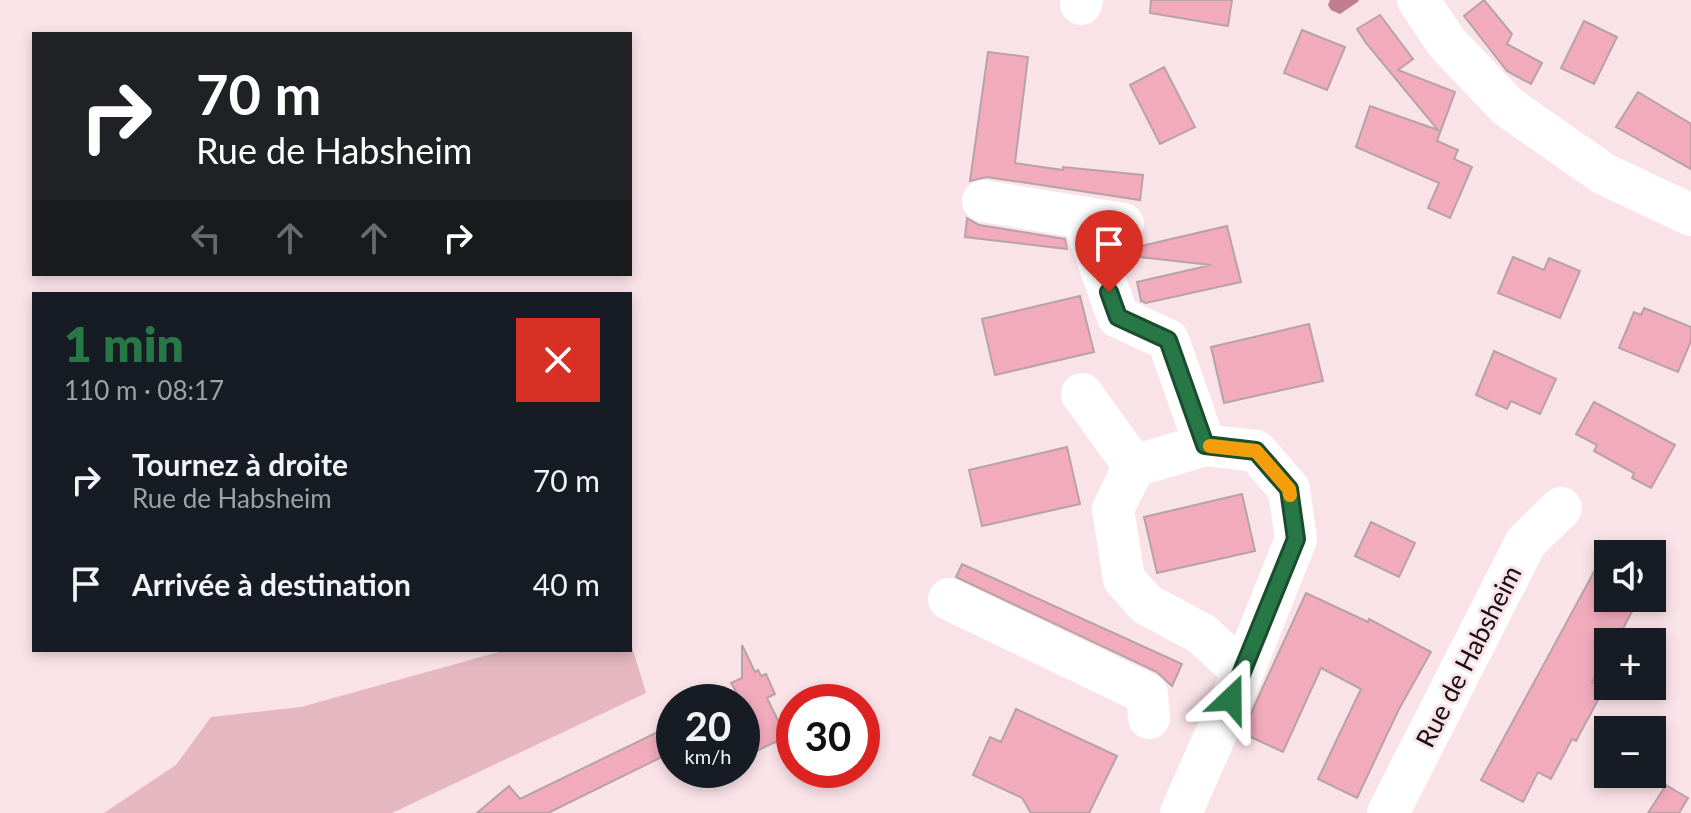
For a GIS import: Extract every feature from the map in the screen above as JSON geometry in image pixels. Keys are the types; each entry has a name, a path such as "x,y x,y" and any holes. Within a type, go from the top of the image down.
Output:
{"street":[{"path":"1418,0 1447,43 1508,107 1604,174 1691,215"},
{"path":"983,201 1103,221 1118,317 1168,340 1205,445"},
{"path":"1082,394 1134,466"},
{"path":"1181,813 1243,672 1296,539 1289,489 1256,451 1205,445 1134,466 1113,509 1124,579 1146,604 1202,634 1243,672"},
{"name":"Rue de Habsheim","path":"1388,813 1526,542 1561,508"},
{"path":"949,599 1147,694 1149,718"}],"shaded area":[{"path":"1330,0 1359,1 1340,14 1331,10 1328,5"},
{"path":"632,647 646,693 392,813 104,813 176,765 211,717 301,707 499,652 632,652"}],"building":[{"path":"1151,0 1232,0 1228,26 1150,13"},
{"path":"1484,0 1512,34 1507,44 1542,63 1531,84 1507,71 1464,16"},
{"path":"1380,15 1413,59 1398,70 1455,92 1437,141 1458,150 1454,159 1472,167 1450,218 1428,208 1439,183 1356,147 1370,106 1438,130 1357,29"},
{"path":"1584,21 1617,37 1594,84 1561,68"},
{"path":"1302,30 1345,47 1327,90 1284,73"},
{"path":"988,52 1028,57 1015,163 1063,170 1063,167 1143,175 1140,200 987,177 970,181"},
{"path":"1164,67 1195,127 1160,144 1130,85"},
{"path":"1638,92 1691,124 1691,169 1616,127"},
{"path":"967,218 979,225 1065,239 1067,249 965,237"},
{"path":"1227,226 1241,282 1146,303 1141,301 1137,282 1211,265 1122,255 1120,251"},
{"path":"1513,257 1544,270 1549,258 1580,271 1560,318 1498,293"},
{"path":"1080,296 1094,352 995,375 982,319"},
{"path":"1644,308 1691,327 1691,341 1678,372 1619,348 1634,312 1641,315"},
{"path":"1309,324 1323,381 1224,403 1211,347"},
{"path":"1494,351 1556,379 1540,414 1511,401 1507,409 1476,395"},
{"path":"1594,402 1675,445 1651,488 1632,478 1634,473 1594,451 1597,445 1576,434"},
{"path":"1067,447 1080,504 982,526 969,470"},
{"path":"1242,494 1255,551 1157,573 1144,517"},
{"path":"1371,522 1415,543 1399,577 1355,556"},
{"path":"962,564 1182,664 1172,686 1157,672 956,577"},
{"path":"1594,572 1594,612 1632,612 1623,628 1594,628 1592,682 1594,700 1598,700 1576,741 1572,739 1551,779 1538,772 1523,802 1481,780"},
{"path":"1306,593 1368,622 1369,619 1431,652 1399,709 1357,798 1318,779 1361,689 1321,668 1283,752 1242,733"},
{"path":"742,645 755,672 758,670 761,676 766,674 775,694 767,698 776,716 776,742 760,749 760,684 731,683 742,678"},
{"path":"1016,709 1117,756 1089,813 1031,813 1022,798 973,775 990,737 1001,742"},
{"path":"656,733 656,760 548,813 477,813 509,786 520,799"},
{"path":"1666,785 1688,798 1679,813 1648,813"}],"slow traffic":[{"path":"1210,446 1256,451 1289,489 1290,495"}],"route":[{"path":"1109,292 1118,317 1168,340 1205,445 1256,451 1289,489 1296,539 1231,699"}]}
